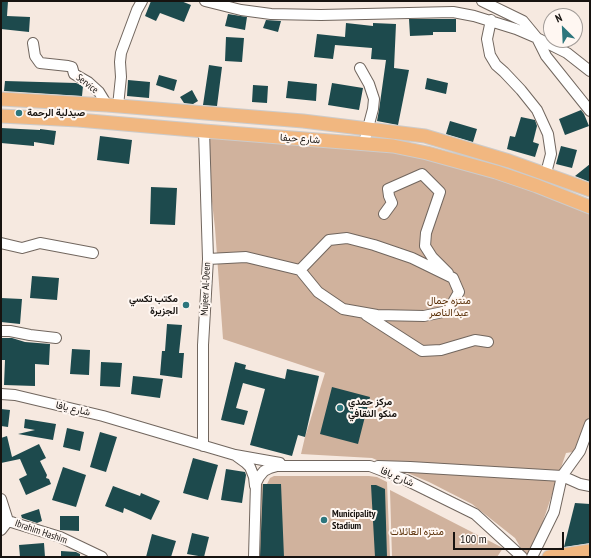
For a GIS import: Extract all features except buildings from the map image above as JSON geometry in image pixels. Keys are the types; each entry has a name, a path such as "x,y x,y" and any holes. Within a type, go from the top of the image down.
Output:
{"main road":[{"name":"شارع حيفا","path":"1,99 113,105 303,120 425,136 546,173 590,190"},
{"name":"شارع حيفا","path":"1,116 78,120 364,143 410,149 462,162 525,181 590,207"},
{"path":"548,557 590,551"}],"street":[{"path":"113,105 121,77 120,62 122,53 137,10 142,1"},
{"path":"205,1 241,10 271,14 321,15 453,12 491,20 543,41"},
{"path":"482,1 523,21 537,38 546,56 559,70 590,111"},
{"path":"491,20 487,39 493,61 538,110 548,134 551,154 546,173"},
{"name":"Service","path":"33,43 35,56 40,62 72,67 74,74 88,82 113,105"},
{"path":"546,56 552,48"},
{"path":"555,48 567,53 590,71"},
{"path":"559,70 567,53"},
{"path":"360,68 369,84 374,99 373,109 364,143"},
{"name":"Mujeer Al-Deen","path":"203,446 203,345 208,259 204,131"},
{"path":"208,259 246,257 300,270 318,292 343,309 377,315 424,316 448,311 459,292 453,278 432,257 425,246 426,233 440,192 422,174 388,189 392,202 384,214"},
{"path":"300,270 329,240 347,238 374,245 412,258 453,278"},
{"path":"1,243 22,248 40,243 93,253"},
{"path":"361,312 422,352 441,350 476,340 488,342"},
{"path":"1,331 56,338"},
{"name":"شارع يافا","path":"1,394 15,395 104,416 235,456"},
{"path":"532,557 554,512 562,476 580,450 589,430"},
{"path":"235,456 298,466"},
{"path":"235,456 250,467 256,487 254,557"},
{"name":"شارع يافا","path":"256,487 259,477 264,471 277,466 370,466 406,480 475,514 522,557"},
{"path":"370,466 562,476 580,484 590,486"},
{"path":"1,500 4,522 1,530"},
{"name":"Ibrahim Hashim","path":"4,522 60,537 102,557"}],"green space":[{"name":"منتزه جمال عبد الناصر","path":"204,131 427,153 590,205 590,420 580,451 566,453 531,557 526,557 515,538 472,504 429,482 372,458 301,454 325,373 223,339 215,228"},
{"name":"Municipality Stadium","path":"274,476 369,476 377,477 387,482 390,557 260,557 259,484 267,484 270,478"},
{"name":"منتزه العائلات","path":"390,490 503,548 497,557 392,557"}],"place":[{"name":"صيدلية الرحمة","path":"19,113"},
{"name":"مكتب تكسي الجزيرة","path":"186,305"},
{"name":"مركز حمدي منكو الثقافي","path":"340,408"},
{"name":"Municipality Stadium","path":"324,520"}]}
